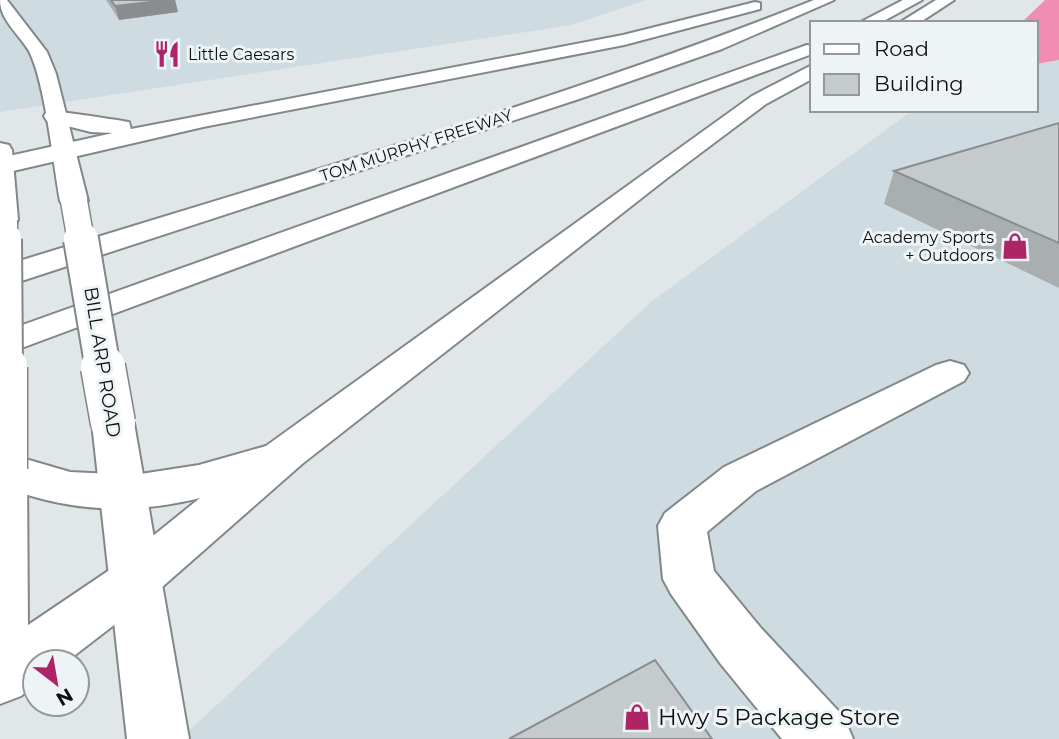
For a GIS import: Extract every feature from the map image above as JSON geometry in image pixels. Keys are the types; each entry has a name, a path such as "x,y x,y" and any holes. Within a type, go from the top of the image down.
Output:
{"main road":[{"name":"BILL ARP ROAD","path":"0,0 38,52 74,201 113,423 158,739"},
{"path":"0,166 204,120 624,40 774,0"},
{"name":"TOM MURPHY FREEWAY","path":"0,278 572,95 716,45 827,0"},
{"path":"871,21 915,0"},
{"path":"910,21 947,0"},
{"path":"0,345 810,49"},
{"path":"0,677 135,580 286,453 729,121 759,100 810,72"},
{"path":"55,116 77,123 111,127 204,120"},
{"path":"0,150 4,220 5,469 0,630"},
{"path":"822,739 740,645 689,579 682,526 740,479 950,373"},
{"path":"5,469 37,484 83,494 122,493 205,480 286,453"}],"shaded area":[{"path":"0,0 646,0 572,25 0,112"},
{"path":"1045,0 1059,0 1059,60 1038,64 1038,21 1023,21"},
{"path":"1059,60 1059,739 180,739 652,301 910,112 1038,112 1038,64"}],"building":[{"path":"111,0 169,0 115,6"},
{"path":"1059,123 1059,243 894,171"},
{"path":"655,660 712,739 509,739"}],"place":[{"name":"Little Caesars","path":"167,54"},
{"name":"Academy Sports + Outdoors","path":"1015,246"},
{"name":"Hwy 5 Package Store","path":"637,717"}]}
